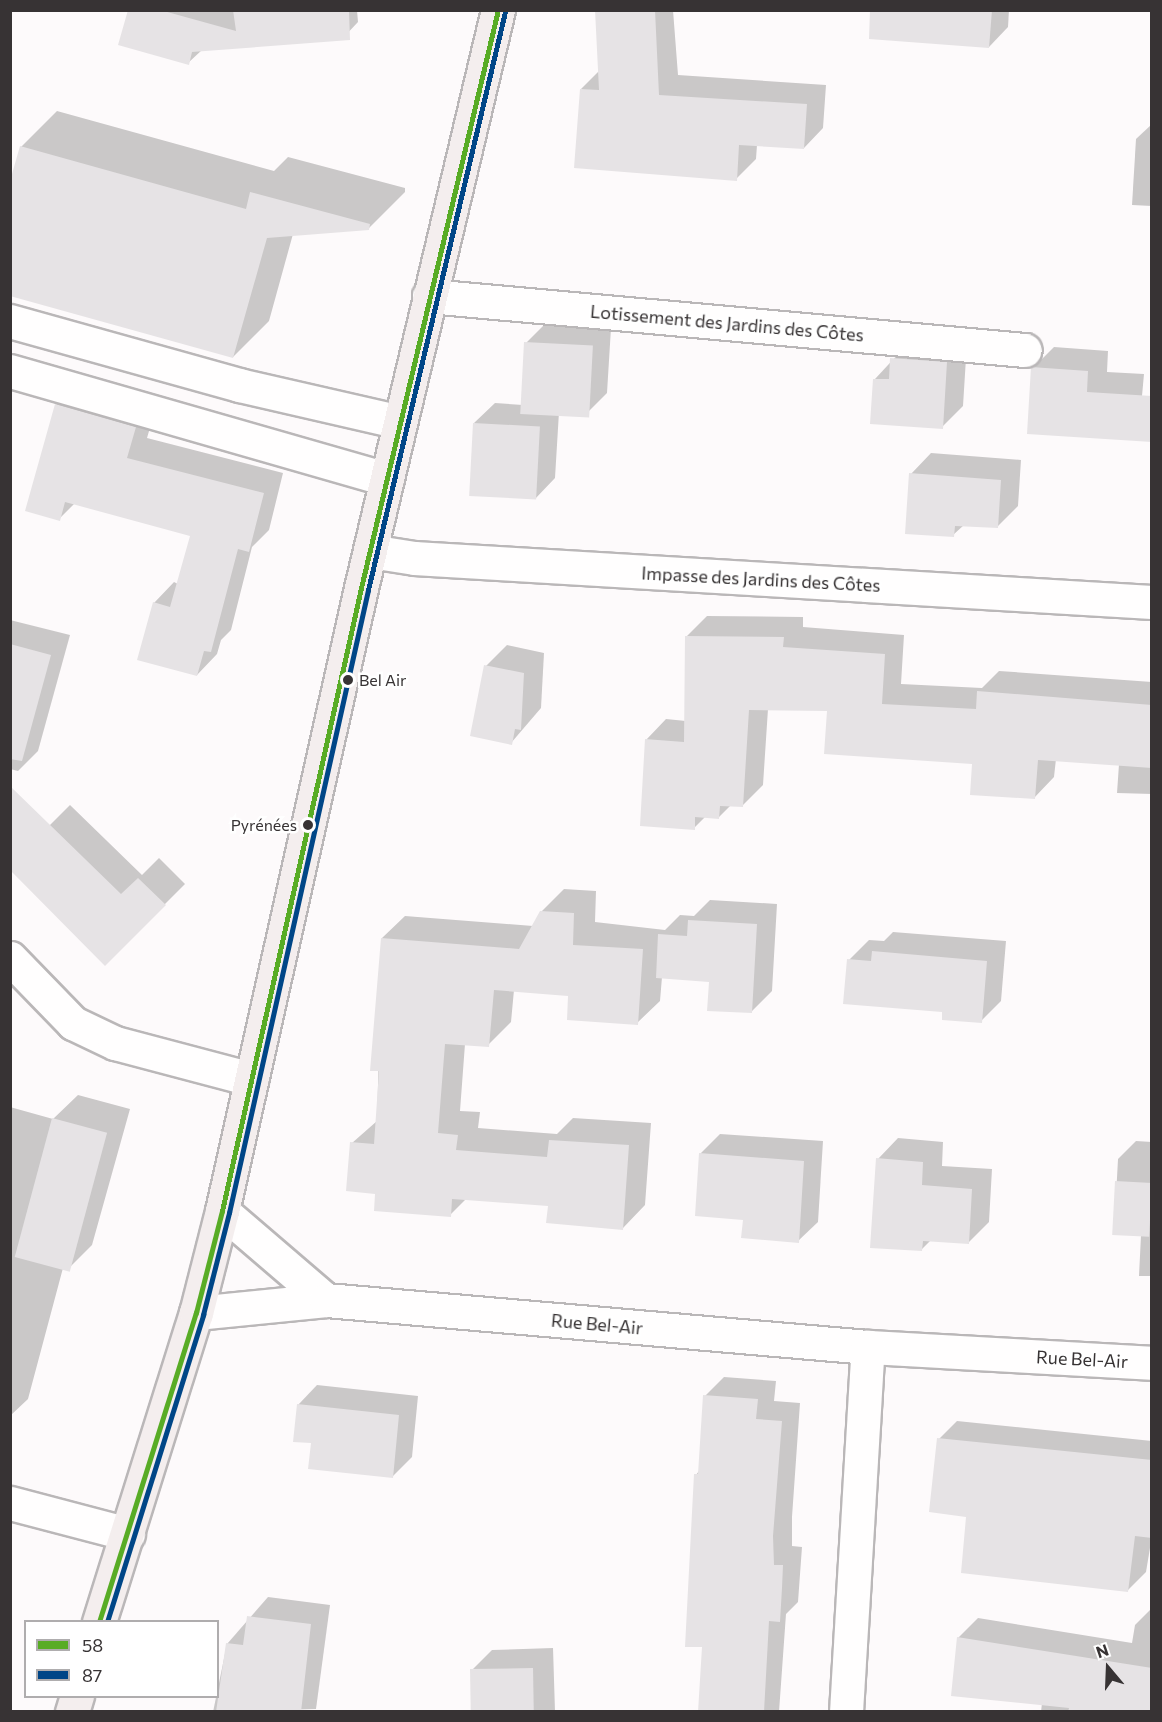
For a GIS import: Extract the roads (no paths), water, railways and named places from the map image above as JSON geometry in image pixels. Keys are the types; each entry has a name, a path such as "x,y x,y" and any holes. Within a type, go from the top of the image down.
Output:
{"main road":[{"path":"100,1620 196,1313 222,1211 370,551 498,10"}],"street":[{"name":"Lotissement des Jardins des Côtes","path":"429,296 1025,351"},
{"path":"10,321 239,385 400,422"},
{"path":"10,371 387,479"},
{"name":"Impasse des Jardins des Côtes","path":"370,551 414,558 1152,602"},
{"path":"10,958 73,1023 115,1043 251,1079"},
{"path":"222,1211 326,1300"},
{"name":"Rue Bel-Air","path":"196,1313 326,1300 868,1347 1152,1363"},
{"path":"846,1712 868,1347"},
{"path":"10,1503 128,1534"}],"place":[{"name":"Bel Air","path":"348,680"},
{"name":"Pyrénées","path":"308,825"}]}
